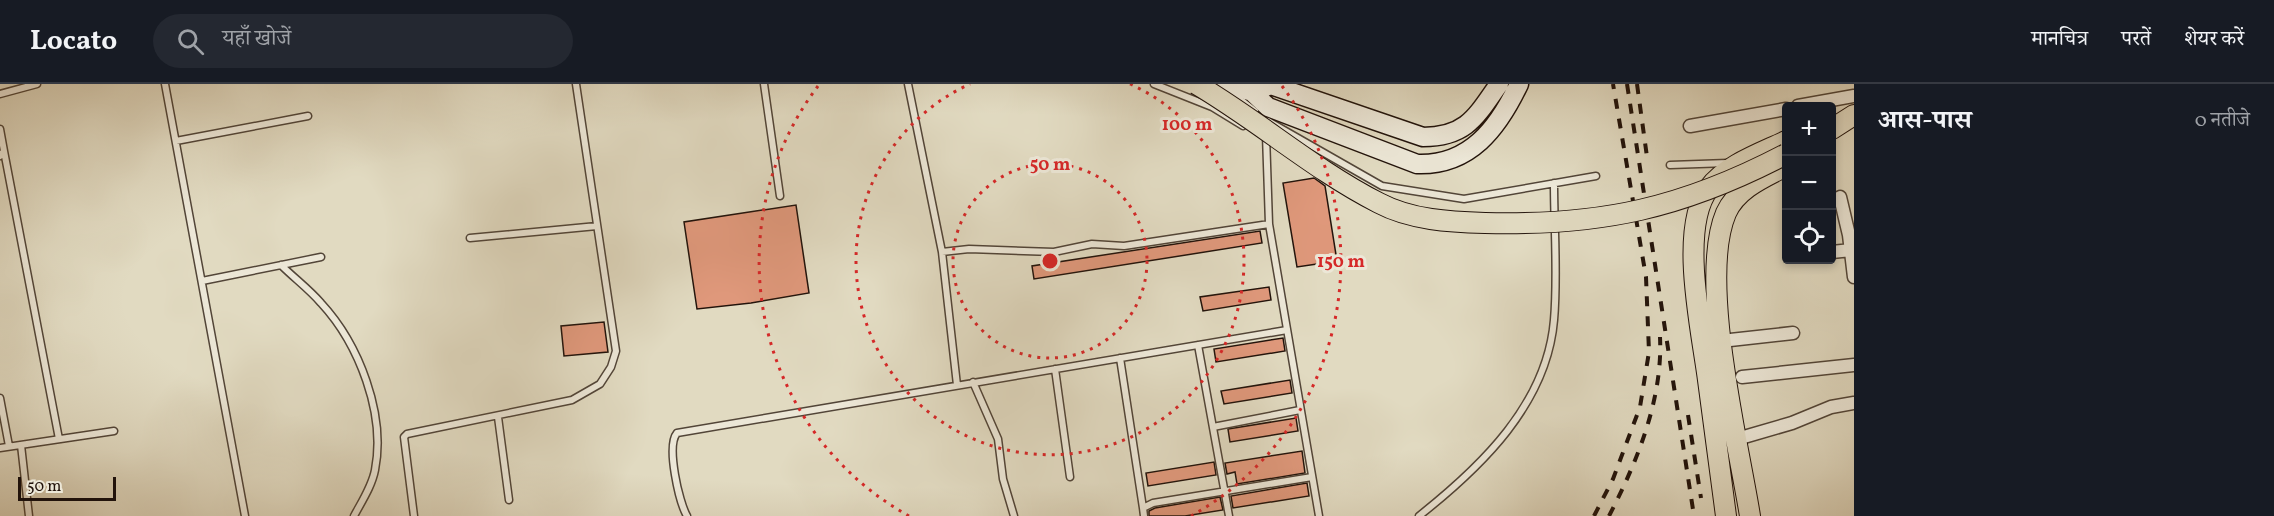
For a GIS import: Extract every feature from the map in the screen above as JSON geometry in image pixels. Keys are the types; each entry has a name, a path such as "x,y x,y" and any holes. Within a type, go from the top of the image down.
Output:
{"main road":[{"path":"1196,84 1223,100 1316,166 1380,204 1403,214 1441,220 1556,222 1600,219 1643,211 1736,180 1782,156"},
{"path":"1836,114 1854,104"},
{"path":"1836,126 1854,115"},
{"path":"1836,139 1854,129"},
{"path":"1726,516 1694,261 1695,227 1703,196 1716,179 1782,143"},
{"path":"1750,516 1721,341 1716,251 1726,212 1738,196 1751,185 1782,168"}],"street":[{"path":"1226,84 1267,97 1423,137 1440,137 1459,131 1475,118 1499,84"},
{"path":"1267,97 1417,164 1437,165 1456,159 1473,149 1512,99 1519,84"},
{"path":"1820,102 1854,96"},
{"path":"1690,126 1782,110"},
{"path":"1840,197 1854,269"},
{"path":"1836,252 1851,250"},
{"path":"1721,341 1793,333"},
{"path":"1742,377 1854,364"},
{"path":"1737,439 1792,423 1831,407 1854,403"}],"lane":[{"path":"0,94 37,84"},
{"path":"165,84 245,516"},
{"path":"414,516 404,437 407,434 572,400 600,384 611,367 616,351 576,84"},
{"path":"764,84 780,196"},
{"path":"908,84 942,252 957,385"},
{"path":"1154,84 1212,107 1265,137"},
{"path":"1221,84 1267,97 1382,186 1464,199 1596,176"},
{"path":"1267,97 1265,137 1269,224 1319,516"},
{"path":"176,141 308,116"},
{"path":"0,129 2,154 59,439"},
{"path":"1671,165 1744,162"},
{"path":"1419,516 1464,480 1518,417 1540,378 1554,321 1554,183"},
{"path":"942,252 969,249 1054,252 1092,244 1124,246 1269,224"},
{"path":"470,238 597,226"},
{"path":"201,280 321,257"},
{"path":"281,265 322,303 352,350 366,380 374,410 377,444 376,469 371,484 354,516"},
{"path":"687,516 680,505 672,445 672,438 677,433 1287,330"},
{"path":"1198,345 1229,516"},
{"path":"1120,358 1144,516"},
{"path":"1055,369 1070,477"},
{"path":"973,382 998,440 1003,479 1014,516"},
{"path":"0,398 9,446"},
{"path":"1213,427 1300,410"},
{"path":"498,417 509,500"},
{"path":"0,448 114,431"},
{"path":"21,445 29,516"},
{"path":"1143,508 1153,503 1312,477"}],"building":[{"path":"1314,178 1325,186 1337,261 1297,267 1283,183"},
{"path":"796,205 809,293 697,309 684,222"},
{"path":"1260,231 1262,243 1034,279 1032,266"},
{"path":"1269,287 1271,300 1203,311 1200,297"},
{"path":"604,322 608,352 564,356 561,326"},
{"path":"1283,338 1285,351 1216,362 1214,349"},
{"path":"1290,380 1292,393 1224,404 1221,391"},
{"path":"1296,418 1298,431 1230,442 1228,429"},
{"path":"1302,451 1305,473 1237,484 1235,472 1227,474 1225,463"},
{"path":"1214,462 1216,475 1148,486 1146,473"},
{"path":"1307,483 1309,496 1233,508 1231,496"},
{"path":"1220,497 1223,510 1185,516 1149,516 1149,511 1155,508"}],"railway":[{"path":"1594,516 1613,479 1640,407 1649,352 1646,277 1613,84"},
{"path":"1627,84 1694,516"},
{"path":"1637,84 1647,157"},
{"path":"1609,516 1638,452 1653,407 1660,360 1660,337"},
{"path":"1688,415 1701,498"}]}
